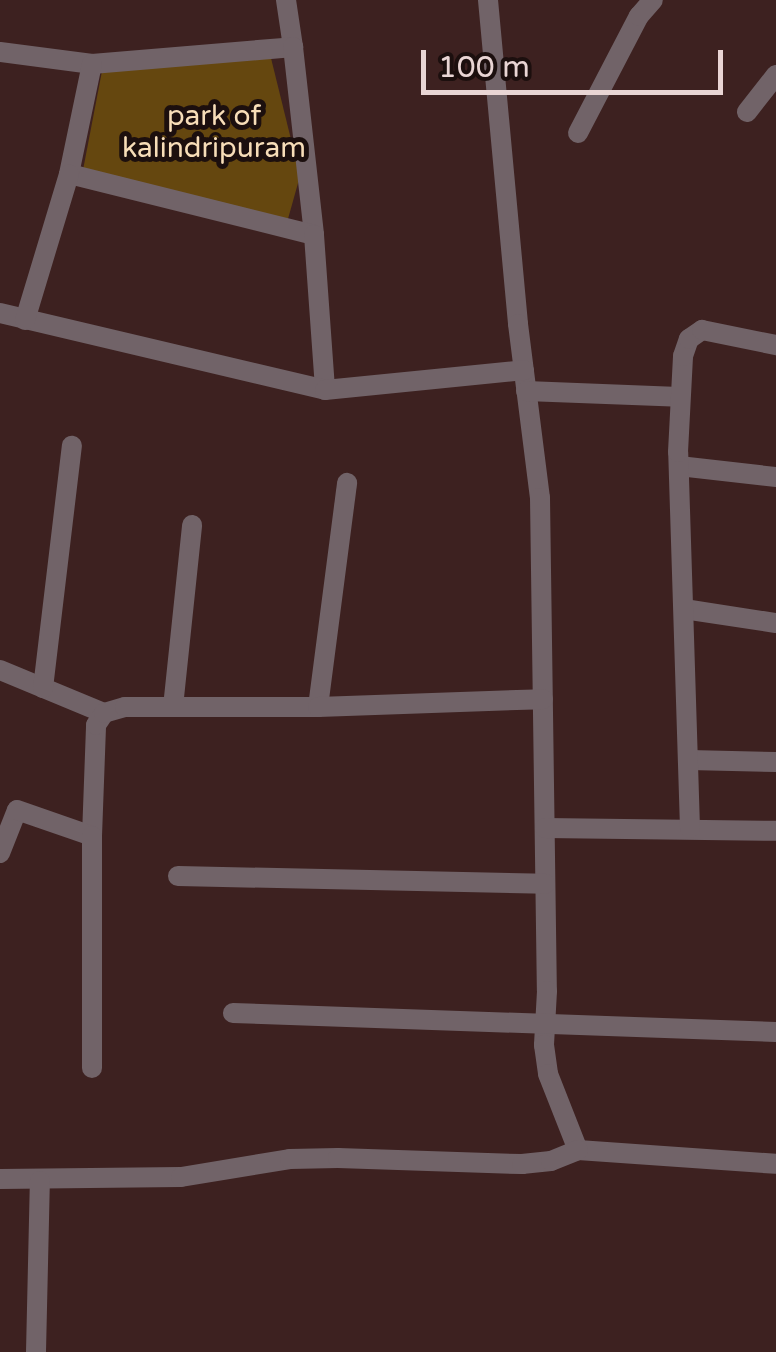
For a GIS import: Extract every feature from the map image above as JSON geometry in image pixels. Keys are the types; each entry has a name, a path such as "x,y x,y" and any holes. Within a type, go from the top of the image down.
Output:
{"street":[{"path":"286,0 314,235 325,390"},
{"path":"488,0 540,498 548,1074 578,1150"},
{"path":"578,132 640,16 653,0"},
{"path":"0,52 92,64 294,47"},
{"path":"25,320 68,174 92,64"},
{"path":"747,112 776,75"},
{"path":"68,174 314,235"},
{"path":"0,314 325,390 525,380 679,397"},
{"path":"690,828 679,466 679,397 689,339 702,330 776,345"},
{"path":"43,688 72,446"},
{"path":"679,466 776,477"},
{"path":"318,707 346,483"},
{"path":"173,707 192,525"},
{"path":"684,609 776,622"},
{"path":"0,670 104,713 125,707 318,707 543,699"},
{"path":"92,1068 92,836 96,726 104,713"},
{"path":"688,760 776,762"},
{"path":"0,853 8,806 92,836"},
{"path":"545,828 776,831"},
{"path":"178,876 545,884"},
{"path":"233,1013 776,1032"},
{"path":"0,1180 181,1177 306,1159 522,1164 551,1161 578,1150 776,1164"},
{"path":"36,1352 40,1181"}],"green space":[{"name":"park of kalindripuram","path":"270,54 300,176 286,226 83,170 102,71"}]}
